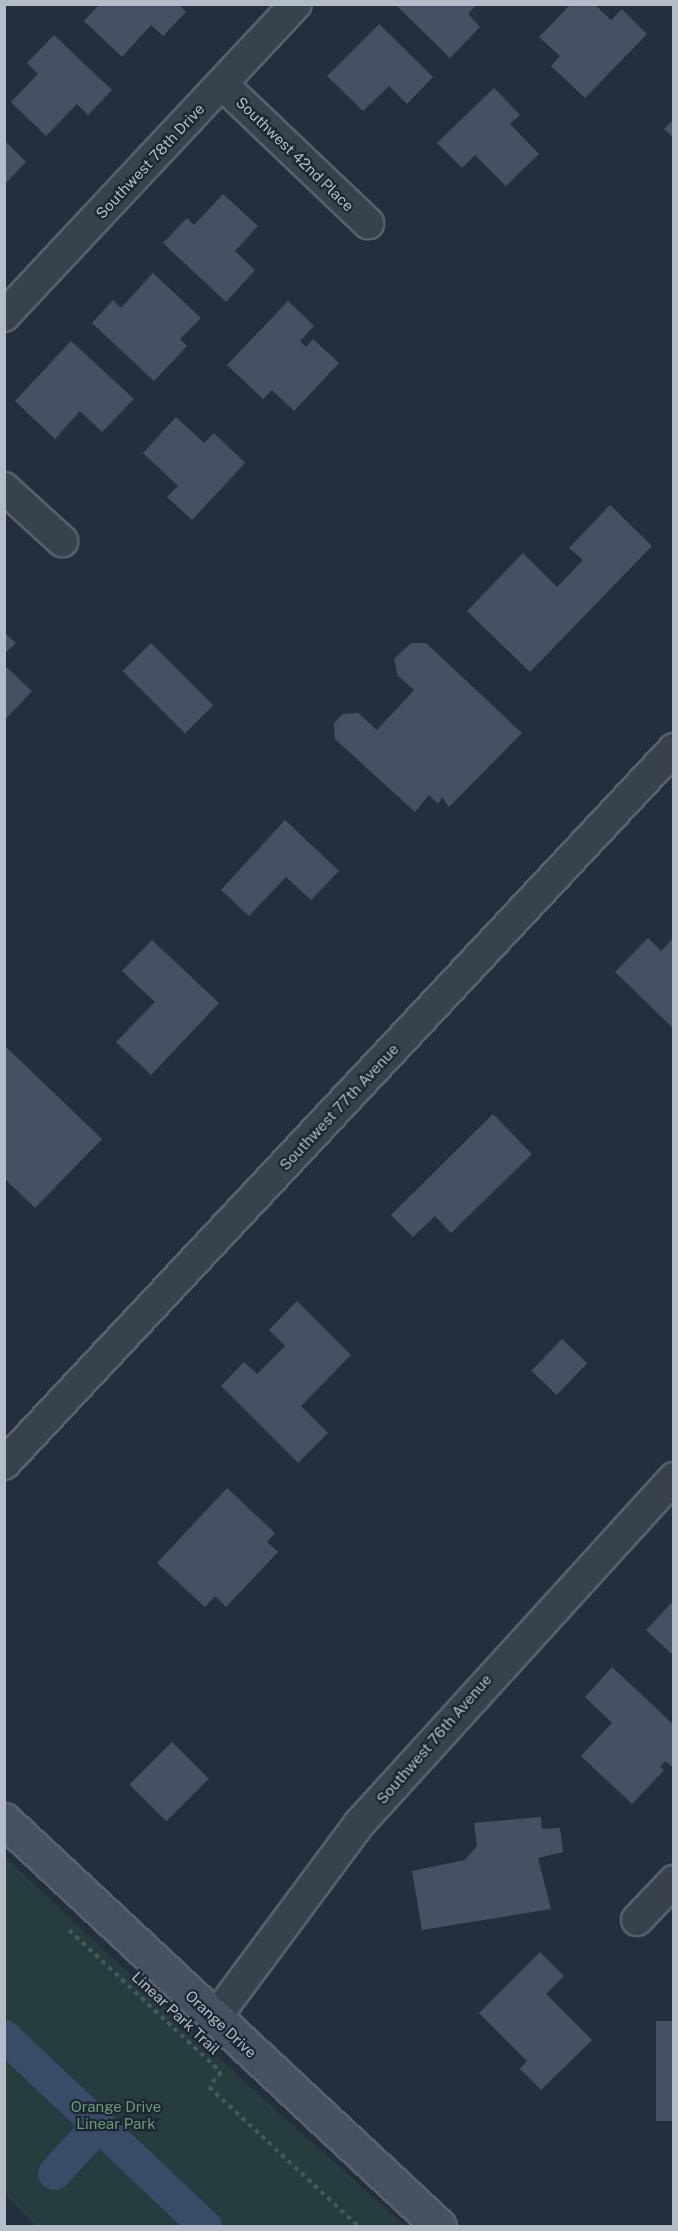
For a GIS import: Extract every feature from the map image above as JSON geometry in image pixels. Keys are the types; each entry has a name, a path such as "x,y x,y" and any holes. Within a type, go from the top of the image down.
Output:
{"street":[{"name":"Southwest 78th Drive","path":"4,316 296,4"},
{"name":"Southwest 42nd Place","path":"222,84 368,223"},
{"path":"4,488 62,541"},
{"name":"Southwest 77th Avenue","path":"4,1464 674,749"},
{"name":"Southwest 76th Avenue","path":"215,2018 359,1824 674,1478"},
{"name":"Orange Drive","path":"4,1820 439,2226"},
{"path":"637,1920 674,1881"}],"path":[{"name":"Linear Park Trail","path":"65,1926 221,2072 209,2087 358,2226"}],"green space":[{"name":"Orange Drive Linear Park","path":"5,1857 259,2095 405,2226 36,2226 5,2194"}],"building":[{"path":"100,4 179,4 186,12 163,36 151,25 122,57 84,21"},
{"path":"395,4 477,4 468,14 480,27 450,58"},
{"path":"571,4 594,4 611,20 622,9 647,34 585,98 551,66 560,56 539,37"},
{"path":"379,24 433,77 407,104 389,86 363,111 327,76"},
{"path":"54,35 112,90 88,115 77,104 46,136 11,102 38,74 27,63"},
{"path":"494,88 520,115 510,124 539,154 506,186 475,155 462,168 437,143"},
{"path":"674,119 674,138 664,129"},
{"path":"5,141 26,162 5,184"},
{"path":"223,194 258,226 235,251 255,270 226,302 163,243 187,218 194,225"},
{"path":"153,273 201,318 180,339 187,346 154,381 92,323 113,300 121,308"},
{"path":"288,301 314,326 300,341 306,347 313,339 339,363 294,411 272,390 263,399 227,365"},
{"path":"71,341 134,399 102,432 80,411 55,439 15,401"},
{"path":"176,417 204,443 214,433 245,463 192,520 167,497 178,486 143,453"},
{"path":"610,505 652,546 530,672 467,611 523,553 557,587 583,560 569,548"},
{"path":"4,632 16,643 4,654"},
{"path":"151,643 213,705 185,734 123,671"},
{"path":"411,643 426,643 522,733 449,807 442,797 438,804 429,795 415,812 335,739 334,723 343,714 358,713 377,730 414,690 398,676 394,659"},
{"path":"4,665 32,691 4,721"},
{"path":"285,820 339,871 311,900 286,877 249,916 221,890"},
{"path":"674,937 674,1029 615,972 648,938 661,951"},
{"path":"152,940 219,1003 151,1075 116,1042 155,1002 122,971"},
{"path":"4,1045 102,1139 35,1208 4,1178"},
{"path":"493,1114 532,1154 451,1233 435,1216 413,1237 391,1215"},
{"path":"297,1301 351,1355 301,1406 328,1433 298,1463 221,1386 244,1362 257,1374 285,1346 269,1330"},
{"path":"562,1339 587,1363 557,1395 531,1371"},
{"path":"227,1488 275,1533 267,1542 278,1552 226,1607 215,1596 205,1607 157,1563"},
{"path":"674,1600 674,1656 646,1630"},
{"path":"612,1667 674,1725 674,1768 665,1761 660,1767 664,1770 632,1804 581,1756 612,1723 585,1697"},
{"path":"172,1742 209,1779 166,1821 130,1784"},
{"path":"541,1817 542,1829 560,1828 563,1852 538,1858 551,1909 422,1930 412,1871 465,1860 477,1846 474,1823"},
{"path":"540,1952 564,1976 546,1994 592,2040 541,2090 520,2069 527,2061 479,2013"},
{"path":"656,2021 674,2021 674,2121 656,2121"}],"waterway":[{"path":"4,2036 205,2226"},
{"path":"54,2173 98,2125"}]}
